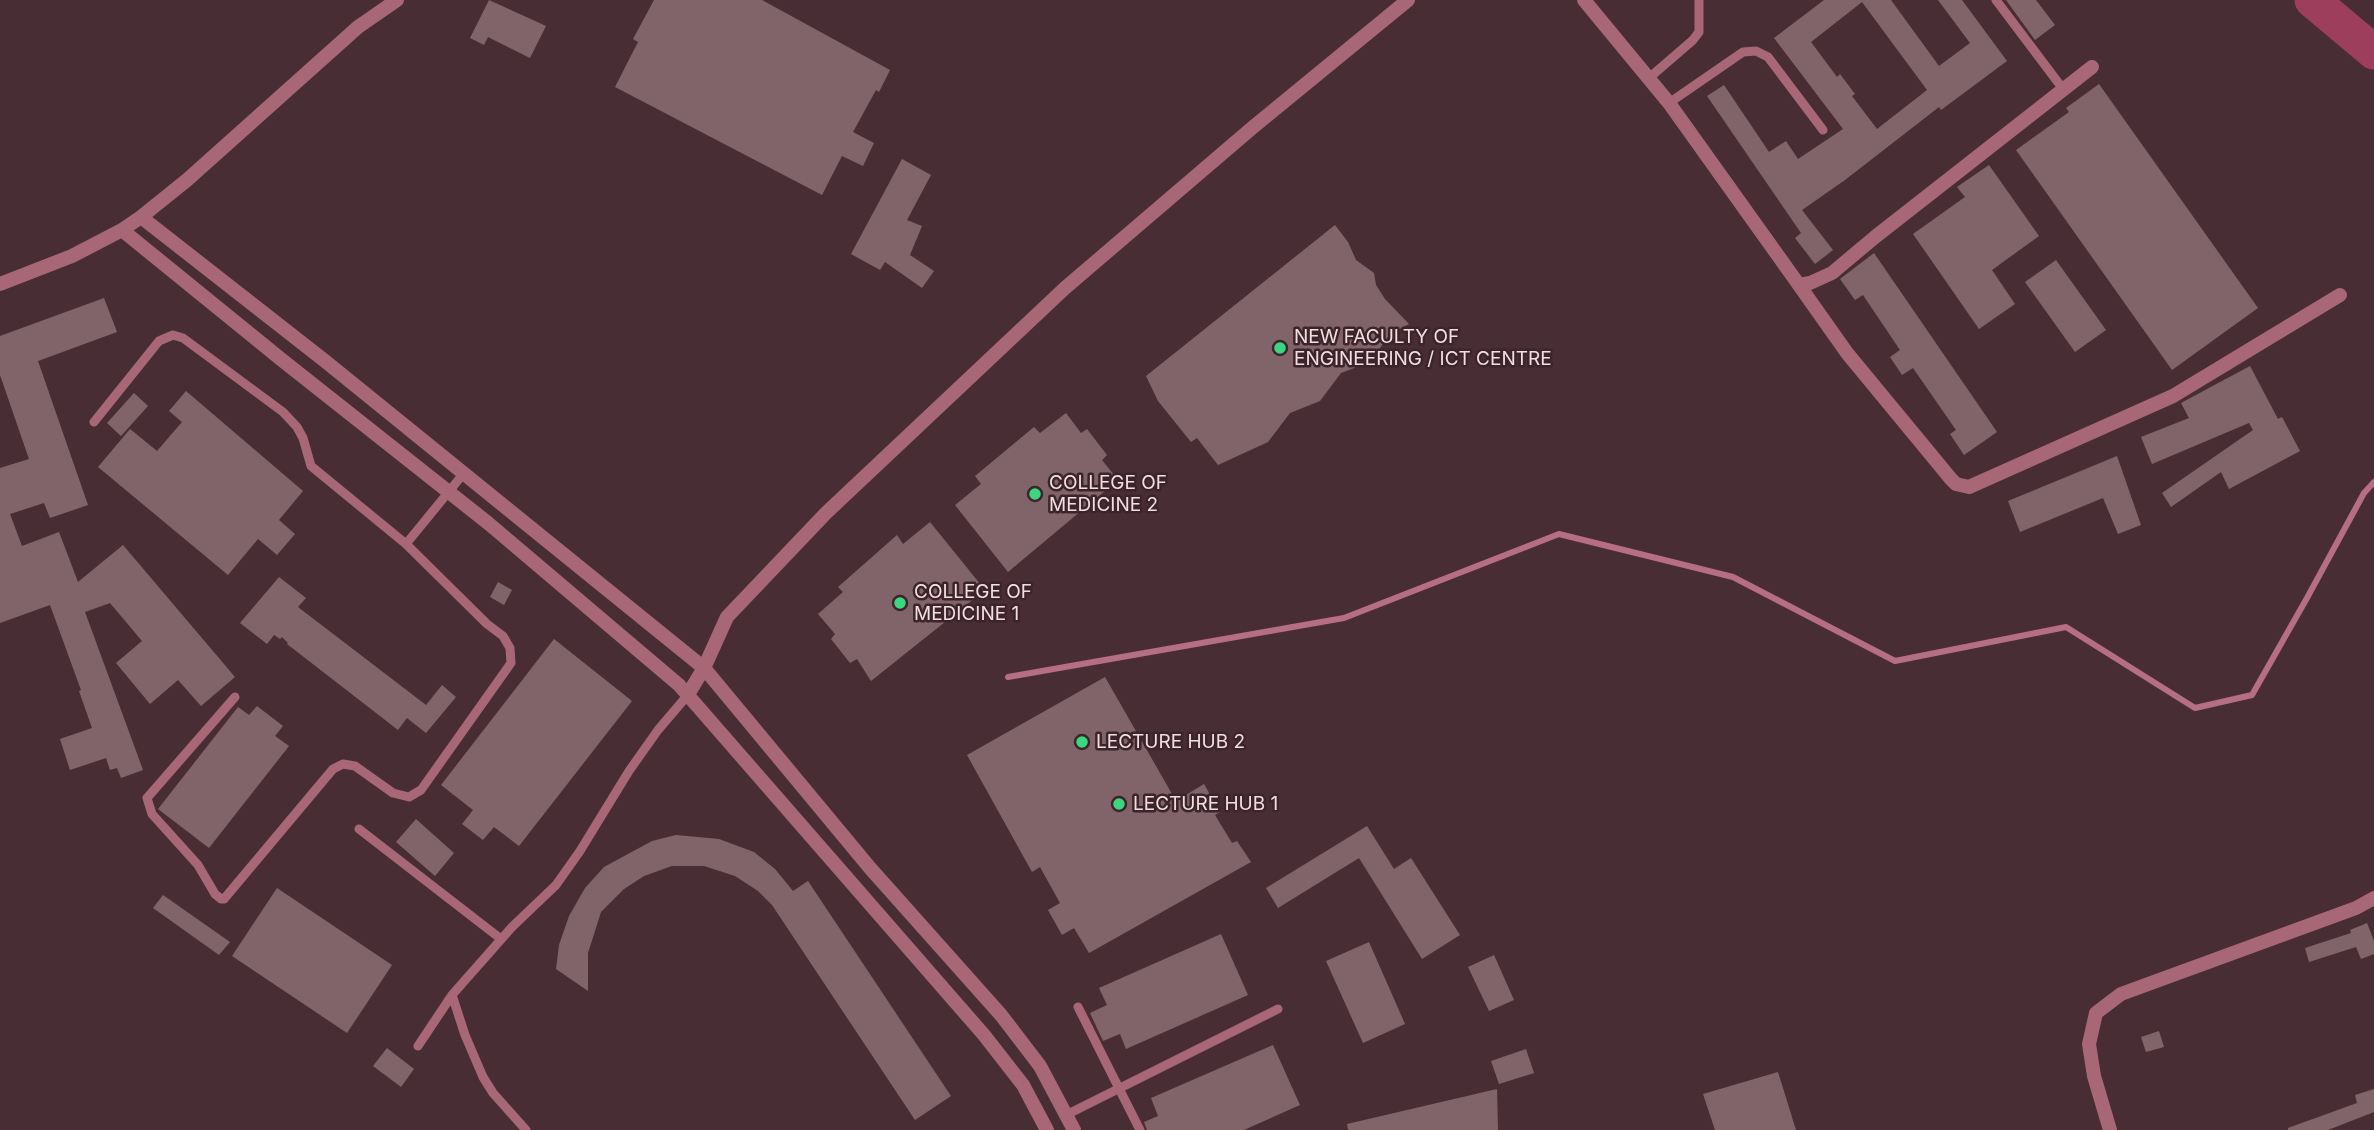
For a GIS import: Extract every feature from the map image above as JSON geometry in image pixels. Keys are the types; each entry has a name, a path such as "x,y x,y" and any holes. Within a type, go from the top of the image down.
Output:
{"street":[{"path":"0,284 72,256 141,217 187,180 358,27 397,0"},
{"path":"687,696 704,668 727,617 826,513 1065,288 1252,128 1408,0"},
{"path":"1584,0 1669,103 1847,353 1956,484 1969,487 2173,396 2340,295"},
{"path":"1799,285 1832,273 2092,67"},
{"path":"141,217 464,473 704,668 870,868 1001,1015 1040,1066 1074,1130"},
{"path":"122,230 488,523 679,685 984,1035 1023,1085 1047,1130"},
{"path":"2110,1130 2094,1076 2089,1044 2096,1013 2121,994 2356,908 2374,898"}],"lane":[{"path":"1648,78 1699,32 1699,0"},
{"path":"1996,0 2063,89"},
{"path":"1669,103 1743,51 1756,51 1768,57 1823,130"},
{"path":"94,422 159,341 173,335 183,338 283,412 298,427 310,466 406,544 486,624 503,636 510,648 510,663 421,790 409,797 393,793 355,766 343,764 333,769 224,899 221,899 215,894 198,865 152,814 147,798 235,697"},
{"path":"406,544 464,473"},
{"path":"418,1046 452,995 501,939 556,885 643,751 687,696"},
{"path":"359,829 501,939"},
{"path":"452,995 483,1077 526,1130"},
{"path":"1077,1007 1140,1130"},
{"path":"1066,1115 1278,1009"}],"building":[{"path":"489,0 546,26 530,58 488,37 484,45 470,38"},
{"path":"654,0 762,0 890,70 853,132 874,143 863,166 842,156 822,195 615,87 638,42 633,39"},
{"path":"1824,0 1891,0 1939,66 1970,43 1938,0 1962,0 2007,61 1941,110 1939,107 1802,210 1833,250 1815,264 1795,238 1801,233 1707,96 1724,85 1769,152 1786,141 1798,159 1843,129 1774,38","holes":["1862,2 1927,90 1877,129 1852,96 1855,94 1840,74 1837,77 1811,42"]},
{"path":"2006,0 2036,0 2055,25 2035,40"},
{"path":"2099,84 2258,308 2172,370 2016,150 2069,112 2066,108"},
{"path":"902,159 931,175 907,220 922,226 910,255 934,271 922,288 885,262 880,270 851,254"},
{"path":"1989,165 2039,236 1992,270 2015,304 1979,329 1913,234 1965,197 1957,187"},
{"name":"NEW FACULTY OF ENGINEERING / ICT CENTRE","path":"1335,225 1348,242 1356,260 1374,273 1376,285 1385,299 1409,324 1390,334 1370,362 1341,373 1320,401 1290,413 1268,442 1218,465 1197,438 1191,442 1158,401 1146,376"},
{"path":"1874,253 1997,432 1964,455 1950,434 1956,430 1913,368 1902,375 1890,357 1900,350 1863,295 1855,300 1840,279"},
{"path":"2056,260 2106,330 2075,352 2025,282"},
{"path":"104,298 117,332 38,361 88,505 50,518 44,503 10,514 22,546 59,532 78,582 123,545 235,677 201,706 178,680 150,704 116,663 142,641 110,603 85,612 143,770 121,778 117,768 110,770 106,758 70,770 60,739 92,728 50,605 0,623 0,468 29,459 0,375 0,336"},
{"path":"2250,366 2278,419 2282,417 2300,451 2229,489 2221,472 2171,507 2162,493 2253,430 2249,423 2152,464 2141,437 2189,418 2181,403"},
{"path":"186,391 303,491 279,520 295,534 277,555 258,539 228,575 98,467 130,429 157,451 182,422 169,411"},
{"path":"134,393 148,406 121,436 107,423"},
{"name":"COLLEGE OF MEDICINE 2","path":"1066,413 1081,433 1087,429 1107,455 1102,460 1118,480 1008,572 955,505 981,484 975,476 1034,427 1040,433"},
{"path":"2117,456 2141,525 2118,534 2103,498 2020,532 2008,501"},
{"name":"COLLEGE OF MEDICINE 1","path":"930,522 985,590 871,681 857,659 850,663 831,639 835,634 818,614 843,592 838,587 897,535 903,544"},
{"path":"279,577 306,598 298,607 426,705 442,685 456,697 426,733 407,718 398,730 287,644 282,637 280,639 274,635 267,644 240,623"},
{"path":"498,582 512,590 504,605 490,597"},
{"path":"554,639 632,701 519,846 494,827 483,840 462,824 473,810 441,785"},
{"path":"1105,677 1176,801 1204,784 1220,812 1215,815 1232,843 1237,841 1251,862 1089,953 1074,928 1062,935 1048,910 1060,903 1040,867 1032,872 967,755"},
{"path":"257,706 283,726 275,736 289,746 209,848 158,809 238,707 249,715"},
{"path":"416,819 454,853 435,876 396,842"},
{"path":"1367,826 1394,869 1411,858 1460,935 1422,959 1359,858 1278,908 1266,888"},
{"path":"676,835 719,839 754,852 775,869 793,891 808,881 951,1096 915,1120 772,905 758,891 735,876 704,866 672,866 644,876 624,889 601,912 588,953 588,991 556,969 559,945 569,916 585,888 604,867 652,841"},
{"path":"277,888 392,965 347,1033 232,956"},
{"path":"163,895 230,942 219,955 153,908"},
{"path":"2367,923 2374,941 2374,954 2361,959 2356,947 2309,962 2305,948 2351,933 2350,930"},
{"path":"1221,934 1248,995 1126,1049 1120,1034 1103,1041 1090,1013 1107,1005 1099,988"},
{"path":"1369,942 1405,1024 1363,1043 1326,961"},
{"path":"1494,955 1514,1000 1489,1011 1468,967"},
{"path":"2159,1031 2164,1047 2146,1052 2141,1037"},
{"path":"1273,1045 1300,1105 1244,1130 1147,1130 1144,1122 1158,1116 1151,1098"},
{"path":"387,1048 414,1069 401,1087 373,1066"},
{"path":"1526,1049 1534,1073 1499,1084 1491,1061"},
{"path":"1778,1072 1796,1130 1715,1130 1703,1094"},
{"path":"1497,1089 1498,1130 1348,1130 1347,1124"},
{"path":"2374,1089 2374,1112 2328,1130 2288,1130 2357,1103 2355,1095"}],"waterway":[{"path":"2312,0 2374,52"},
{"path":"1008,677 1344,618 1559,534 1733,577 1895,661 2066,627 2195,708 2252,695 2364,493 2374,482"}],"place":[{"name":"NEW FACULTY OF ENGINEERING / ICT CENTRE","path":"1280,348"},
{"name":"COLLEGE OF MEDICINE 2","path":"1035,494"},
{"name":"COLLEGE OF MEDICINE 1","path":"900,603"},
{"name":"LECTURE HUB 2","path":"1082,742"},
{"name":"LECTURE HUB 1","path":"1119,804"}]}
